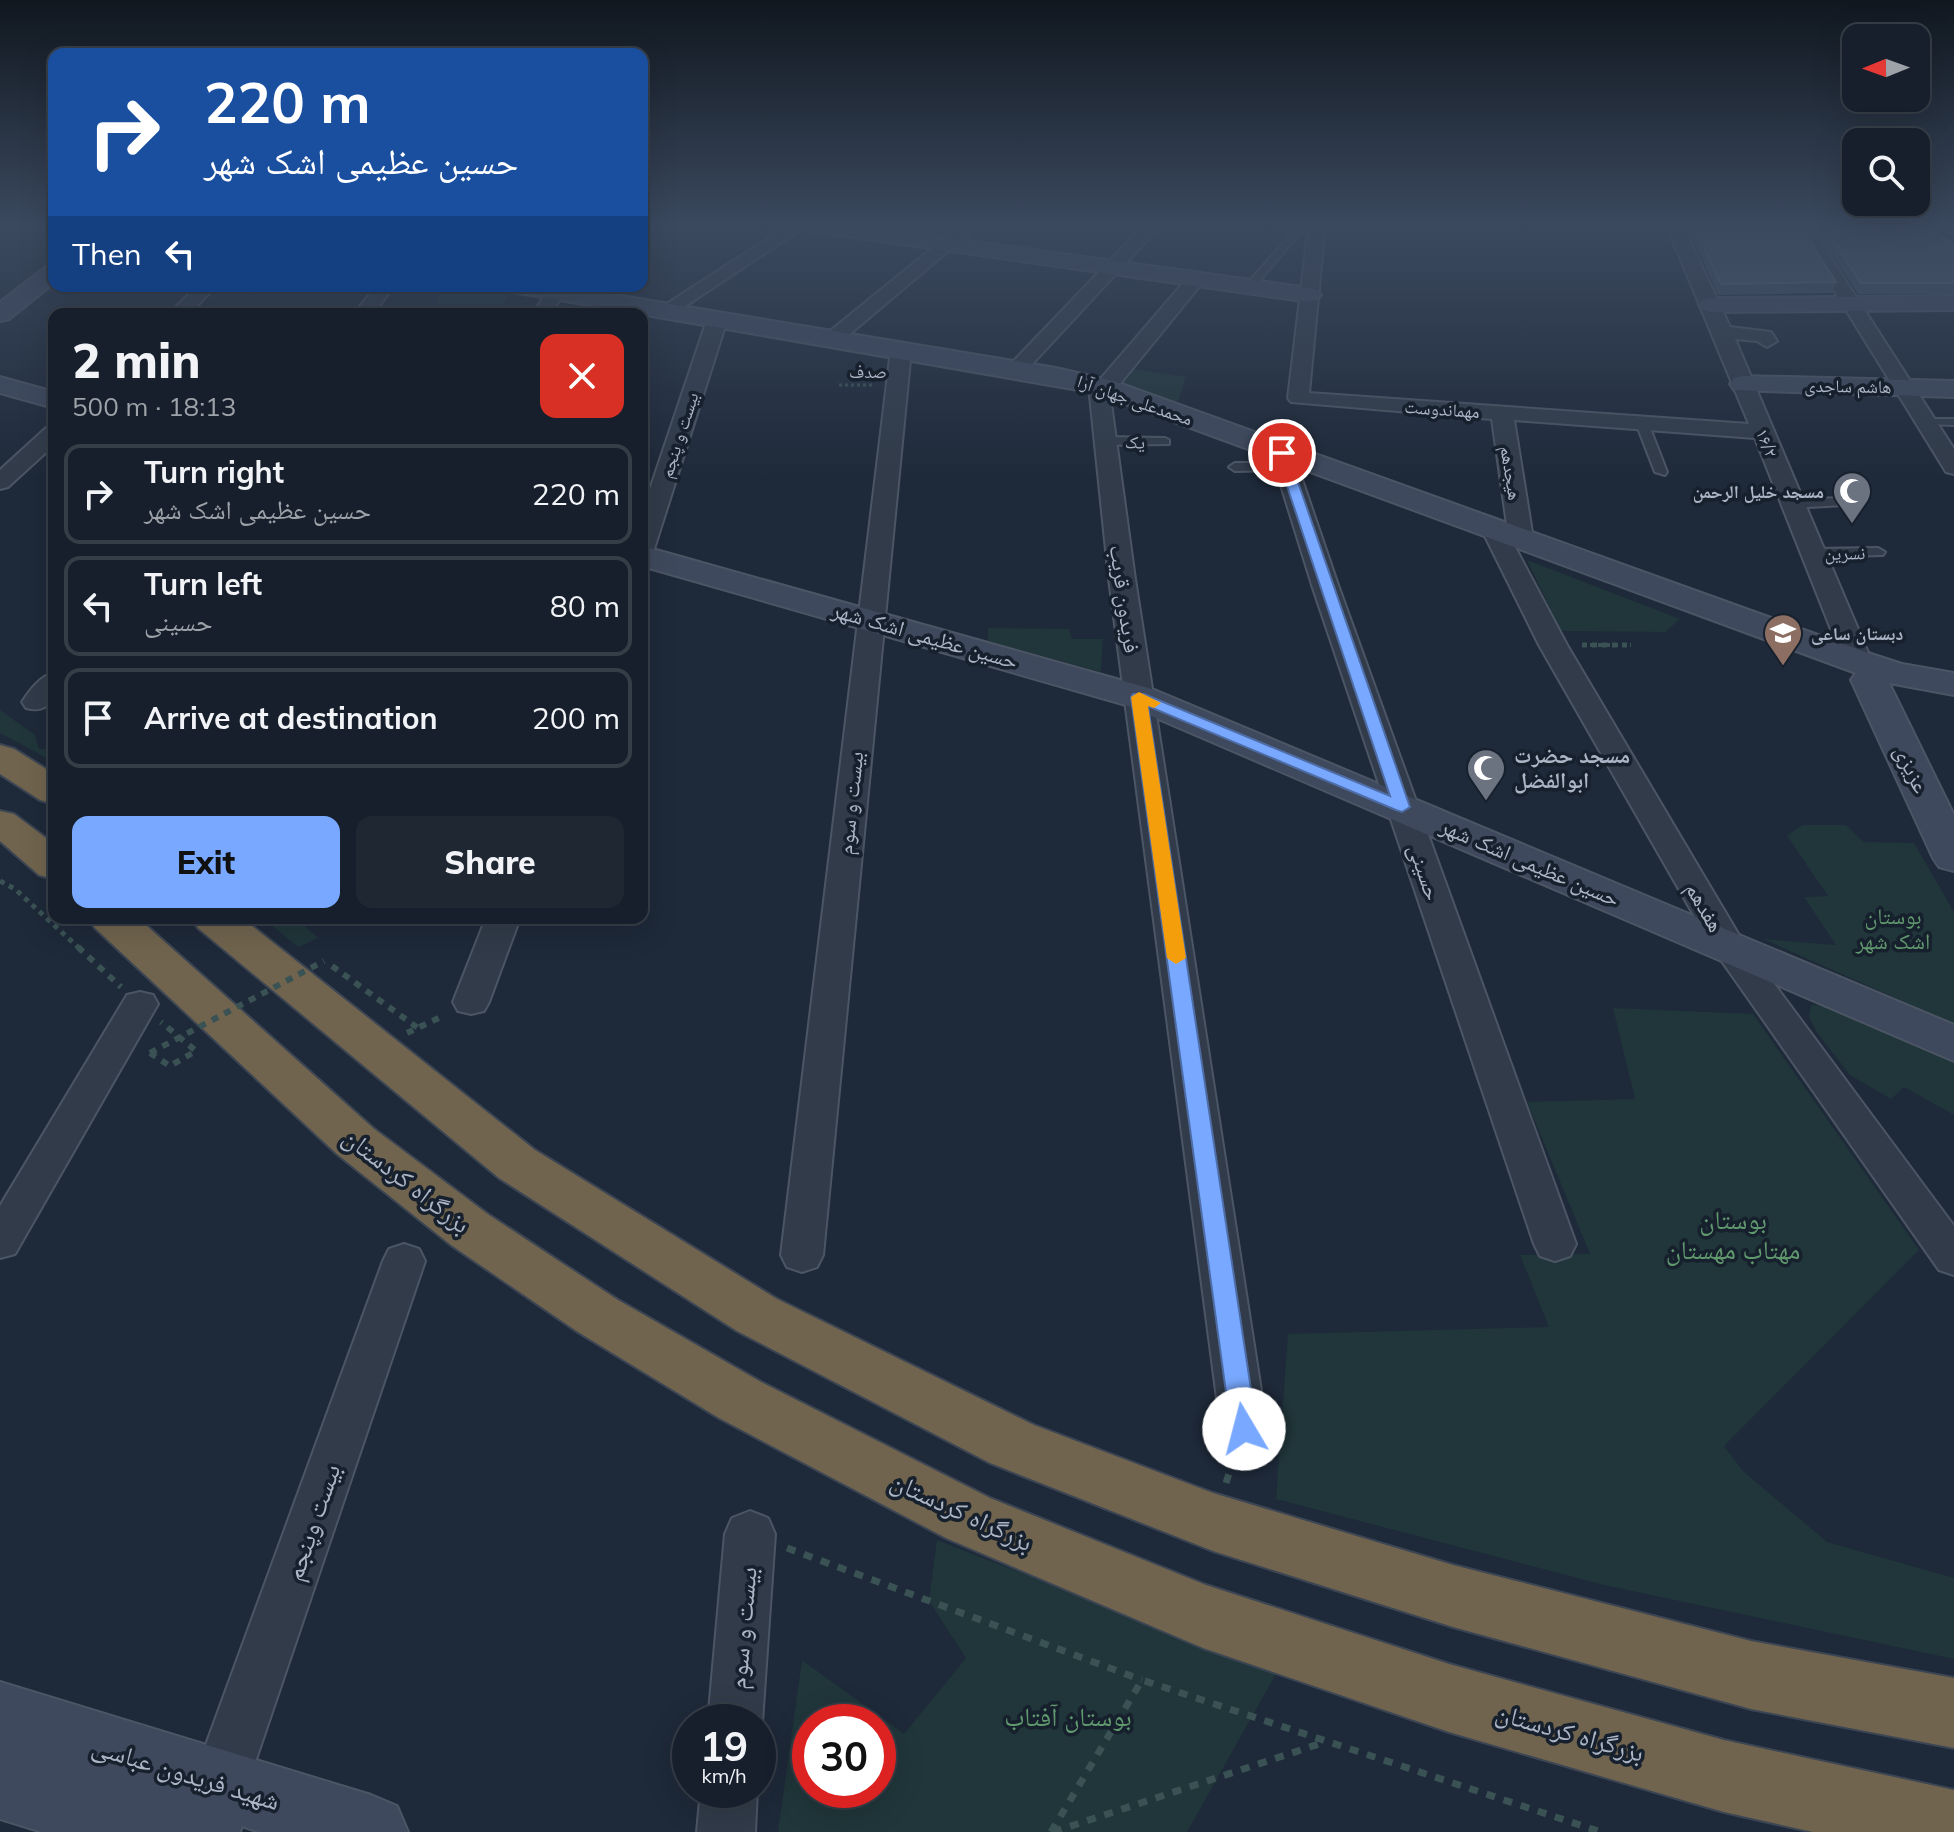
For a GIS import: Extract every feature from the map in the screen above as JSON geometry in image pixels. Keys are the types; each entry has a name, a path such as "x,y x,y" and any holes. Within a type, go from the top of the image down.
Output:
{"highway":[{"path":"0,757 48,788"},
{"path":"0,823 48,861"},
{"name":"بزرگراه کردستان","path":"118,924 355,1141 470,1230 598,1316 740,1400 968,1518 1203,1616 1449,1698 1724,1776 1954,1827"},
{"path":"223,924 396,1038 517,1164 757,1315 1012,1444 1213,1522 1453,1596 1751,1675 1954,1713"}],"street":[{"name":"محمدعلی جهان آرا","path":"656,309 1017,369 1104,387 1284,460 1508,532 1724,613 1905,689 1954,685"},
{"path":"831,340 868,309"},
{"path":"1017,369 1071,309"},
{"path":"1104,387 1170,309"},
{"name":"مهماندوست","path":"1307,309 1298,398 1763,432"},
{"name":"۱۶/۲","path":"1713,309 1811,553 1863,671"},
{"path":"1854,309 1954,467"},
{"name":"بیست و پنجم","path":"648,531 717,320"},
{"path":"1722,332 1764,336 1767,341"},
{"name":"بیست و سوم","path":"802,1255 901,350"},
{"path":"0,373 48,386"},
{"name":"هاشم ساجدی","path":"1743,384 1954,389"},
{"path":"0,385 48,398"},
{"name":"فریدون قریب","path":"1104,387 1100,396 1104,441 1244,1429"},
{"name":"هیجدهم","path":"1502,413 1508,532"},
{"path":"0,482 48,438"},
{"name":"حسینی","path":"1284,460 1555,1244"},
{"name":"هفدهم","path":"1508,532 1553,645 1729,947 1954,1258"},
{"name":"حسین عظیمی اشک شهر","path":"648,558 870,618 1139,697 1954,1044"},
{"name":"عزیزی","path":"1863,671 1942,810 1954,858"},
{"path":"471,1002 501,924"},
{"path":"0,1242 140,1004"},
{"name":"بیست وپنجم","path":"211,1807 404,1261"},
{"name":"بیست و سوم","path":"736,1704 750,1534"},
{"name":"شهید فریدون عباسی","path":"0,1717 211,1807 371,1832"},
{"path":"0,1783 163,1832"},
{"path":"726,1832 728,1808"}],"lane":[{"path":"1925,421 1954,422"},
{"path":"1642,423 1661,472"},
{"name":"یک","path":"1104,441 1165,442"},
{"path":"1235,467 1284,460"},
{"path":"1791,504 1840,502"},
{"name":"نسرین","path":"1811,553 1878,552"}],"path":[{"name":"صدف","path":"839,385 897,385"},
{"path":"1553,645 1631,645"},
{"path":"0,881 15,889 48,919"},
{"path":"53,924 140,1004 196,1051 170,1066 150,1053 324,961 396,1038 471,1002"},
{"path":"1213,1522 1244,1429"},
{"path":"750,1534 1142,1680 1601,1832"},
{"path":"1052,1832 1142,1680"},
{"path":"1052,1832 1327,1741"}],"green space":[{"path":"1134,369 1186,377 1178,401 1169,401 1118,384"},
{"path":"1527,560 1680,619 1665,632 1561,631"},
{"path":"988,628 1069,629 1072,639 1103,639 1101,672 988,641"},
{"path":"0,710 35,735 39,749 48,750 48,759 0,733"},
{"name":"بوستان اشک شهر","path":"1802,825 1846,825 1863,842 1914,843 1954,912 1954,1024 1763,939 1836,945 1804,897 1828,896 1787,836"},
{"path":"270,924 302,924 318,938 298,947"},
{"path":"1811,1005 1833,1006 1954,1062 1954,1115 1904,1087 1891,1099 1850,1075 1818,1034 1809,1017"},
{"name":"بوستان مهتاب مهستان","path":"1613,1008 1753,1014 1919,1250 1724,1446 1743,1471 1827,1542 1954,1578 1954,1659 1604,1585 1276,1499 1288,1334 1549,1327 1520,1255 1590,1254 1527,1102 1635,1099"},
{"name":"بوستان آفتاب","path":"937,1540 1277,1672 1187,1832 778,1832 792,1732 792,1808 896,1808 896,1728 904,1734 966,1658 929,1601"},
{"name":"بوستان آفتاب","path":"802,1660 863,1704 796,1704"}],"slow traffic":[{"path":"1154,703 1139,697 1176,958"}],"place":[{"name":"مسجد خلیل الرحمن","path":"1852,525"},
{"name":"دبستان ساعی","path":"1783,667"},
{"name":"مسجد حضرت ابوالفضل","path":"1486,802"}],"route":[{"path":"1244,1429 1139,697 1402,807 1282,453"}]}
